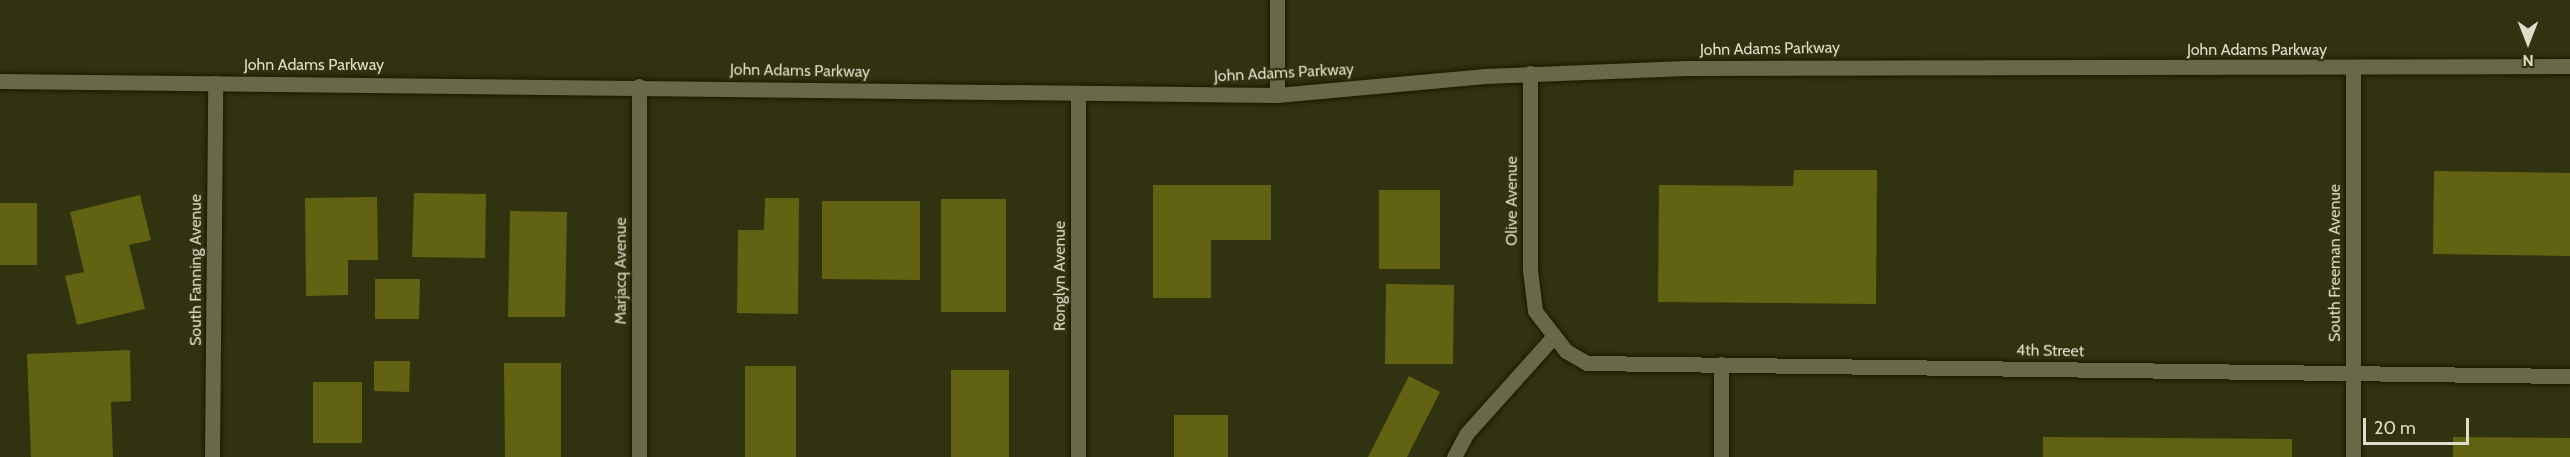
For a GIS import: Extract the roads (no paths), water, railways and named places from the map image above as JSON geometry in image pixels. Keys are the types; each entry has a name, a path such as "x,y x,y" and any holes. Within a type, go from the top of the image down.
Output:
{"street":[{"path":"1277,0 1277,95"},
{"name":"John Adams Parkway","path":"0,81 639,86 1078,96 1277,95 1530,73 1923,65 2353,69 2570,66"},
{"name":"South Freeman Avenue","path":"2353,69 2353,457"},
{"name":"Olive Avenue","path":"1530,73 1530,270 1535,311 1549,332"},
{"name":"South Fanning Avenue","path":"212,457 215,83"},
{"name":"Marjacq Avenue","path":"639,86 639,457"},
{"name":"Ronglyn Avenue","path":"1078,96 1078,457"},
{"path":"1454,457 1467,432 1549,332"},
{"name":"4th Street","path":"1549,332 1566,351 1587,363 2570,376"},
{"path":"1721,364 1721,457"}]}
